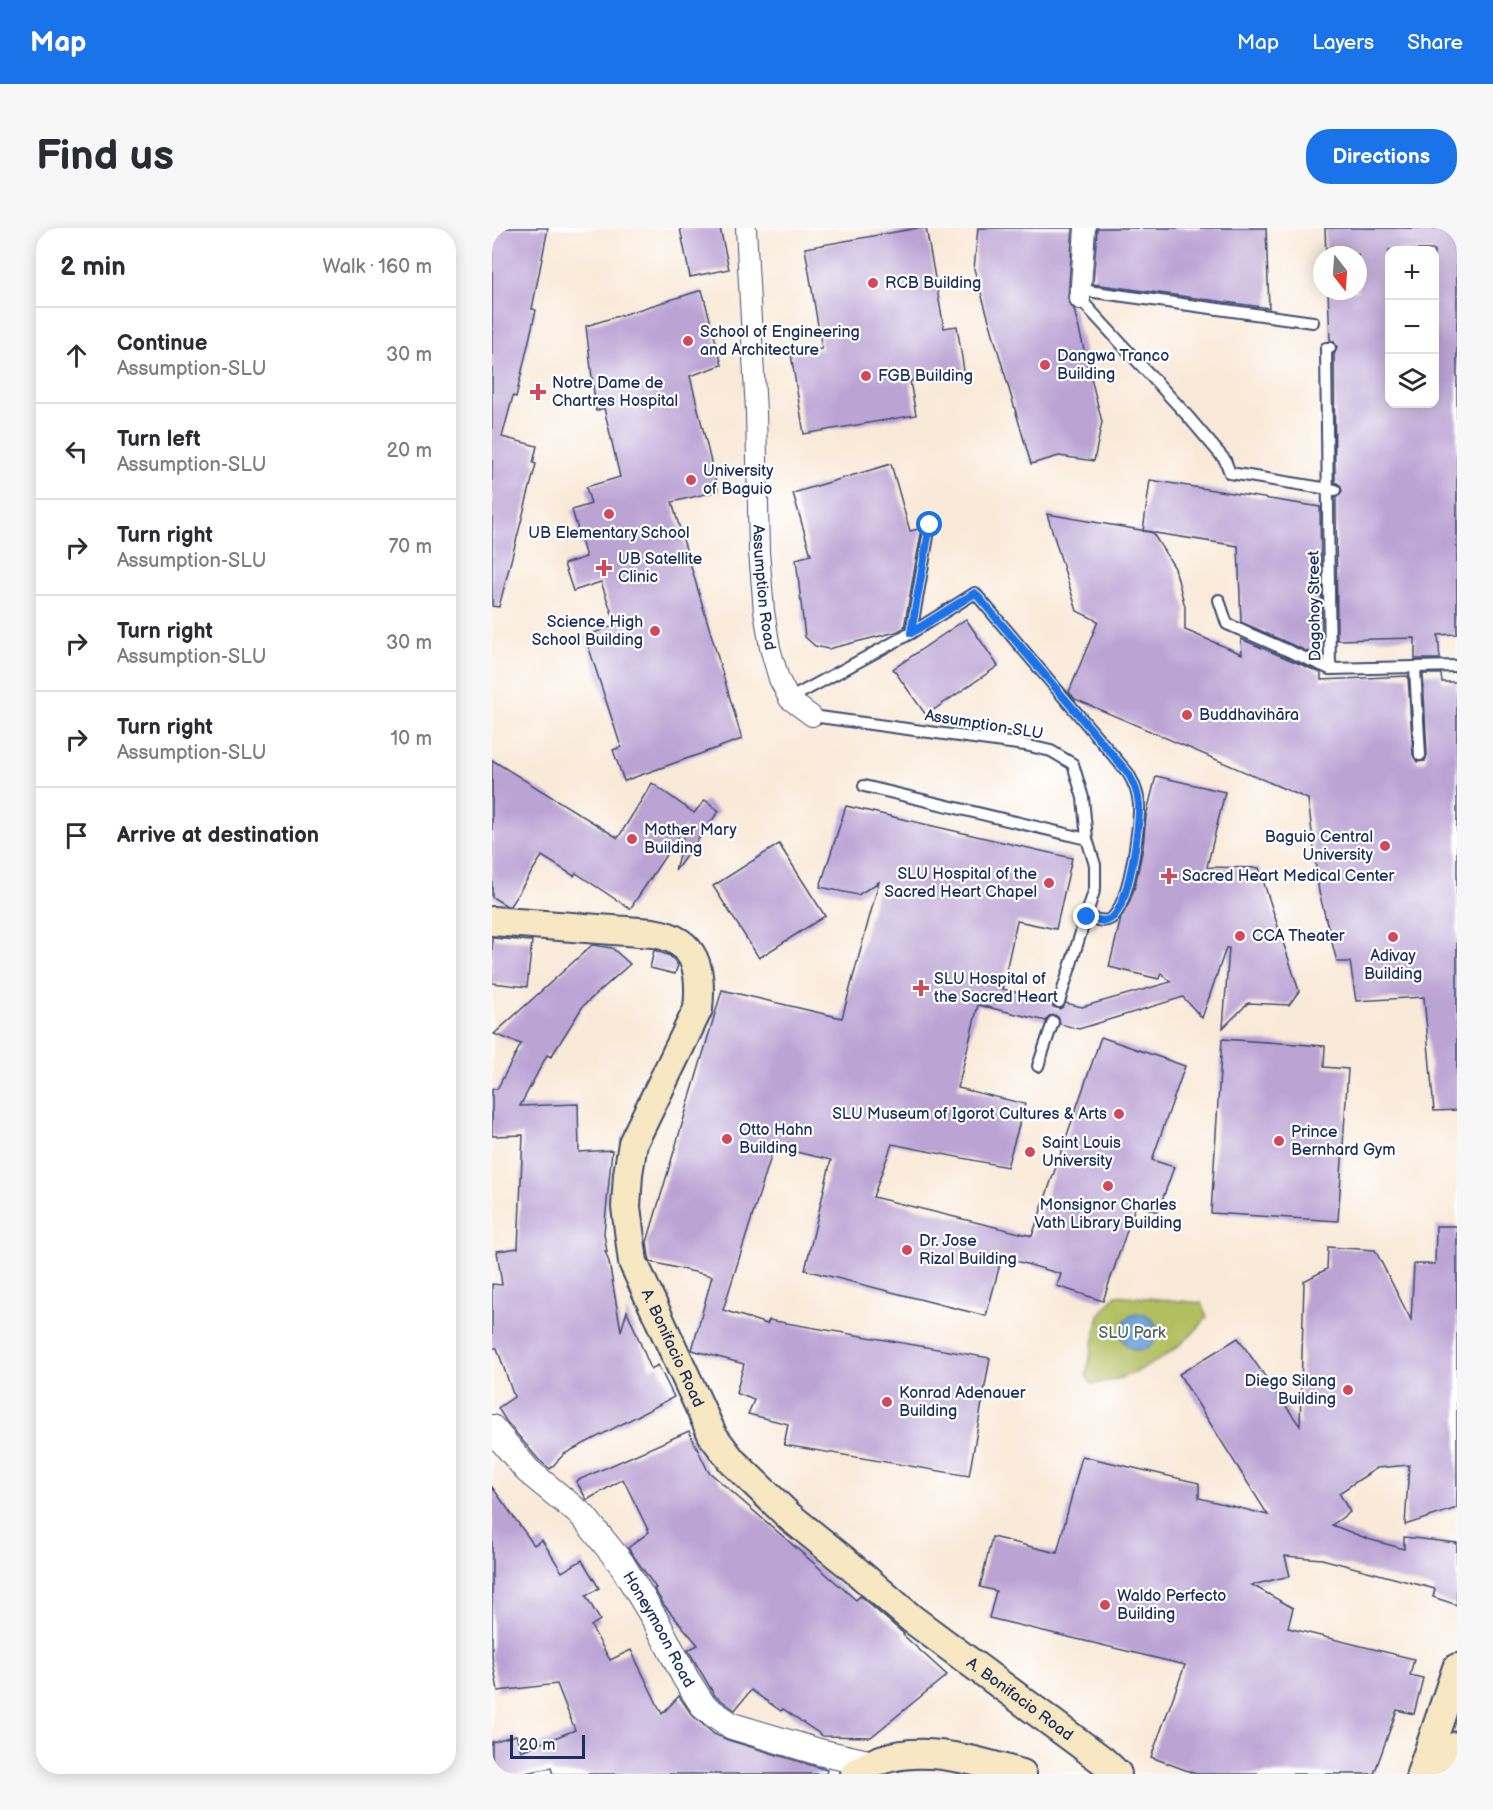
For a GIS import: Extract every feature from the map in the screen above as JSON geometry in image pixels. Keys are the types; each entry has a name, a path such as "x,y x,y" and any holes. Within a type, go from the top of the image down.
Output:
{"main road":[{"name":"A. Bonifacio Road","path":"492,921 659,934 679,942 690,951 696,963 700,986 698,1009 633,1143 626,1207 633,1262 713,1436 732,1461 790,1517 912,1619 1102,1760 1117,1774"},
{"path":"1421,1774 1457,1668"},
{"path":"1448,1774 1457,1746"},
{"path":"861,1769 888,1756 943,1755 976,1761 1022,1774"}],"street":[{"name":"Assumption Road","path":"746,228 756,412 759,552 764,611 770,648 779,679 789,699 812,716"},
{"path":"1080,294 1085,228"},
{"name":"Honeymoon Road","path":"492,1428 528,1471 583,1516 621,1563 704,1707 732,1726 861,1769"}],"lane":[{"path":"1080,294 1313,322"},
{"path":"1080,294 1225,460 1230,473 1332,489"},
{"name":"Dagohoy Street","path":"1330,348 1326,348 1332,489 1330,669 1457,666"},
{"path":"911,633 930,525"},
{"path":"789,699 911,633 975,593 1128,773 1136,787 1139,804 1128,888 1119,910 1111,919 1103,921 1087,917"},
{"path":"1219,600 1227,624 1330,669"},
{"path":"1415,668 1420,755"},
{"name":"Assumption-SLU","path":"812,716 996,741 1051,751 1073,764 1083,798 1087,839 1095,865 1095,888 1059,1002"},
{"path":"864,786 1087,839"},
{"path":"1038,1066 1053,1022"}],"green space":[{"name":"SLU Park","path":"1116,1295 1201,1303 1207,1317 1184,1341 1156,1361 1124,1376 1092,1384 1086,1376 1099,1315"}],"water":[{"path":"1139,1314 1151,1320 1157,1332 1151,1344 1139,1350 1127,1344 1121,1332 1127,1320"}],"building":[{"path":"492,228 548,228 532,309 536,310 516,397 513,396 502,437 537,446 533,463 536,464 499,607 492,606"},
{"path":"680,228 720,228 729,269 690,277"},
{"path":"926,228 944,328 957,326 964,371 910,381 916,415 804,434 791,354 822,349 805,248"},
{"path":"978,228 1073,228 1068,299 1074,309 1102,422 1094,461 1059,456 1031,464 974,269"},
{"path":"1097,228 1266,228 1269,308 1093,284"},
{"path":"1325,228 1457,228 1457,634 1438,635 1440,659 1415,659 1415,638 1337,640 1336,497 1342,491 1340,485 1335,482 1334,355 1337,347 1330,340 1328,300 1367,300 1367,246 1326,246"},
{"path":"702,290 722,365 690,376 718,491 672,502 742,739 624,781 613,750 621,747 585,636 616,625 601,582 573,591 564,564 586,557 572,510 591,504 586,487 620,477 604,408 596,411 586,326"},
{"path":"891,464 910,531 922,528 904,628 828,649 815,646 805,637 796,559 811,555 793,493"},
{"path":"1150,480 1320,507 1322,641 1320,641 1320,657 1241,622 1238,546 1143,531"},
{"path":"1047,514 1152,532 1175,568 1185,607 1185,630 1242,654 1241,639 1321,673 1321,680 1408,676 1413,755 1417,762 1425,761 1427,755 1423,674 1441,674 1442,682 1457,682 1457,1110 1434,1111 1424,997 1356,1001 1350,962 1337,962 1319,892 1308,799 1075,699 1069,692 1098,621 1077,611"},
{"path":"966,619 998,666 926,715 893,669"},
{"name":"Mother Mary Building","path":"492,760 618,838 652,783 694,813 705,800 719,811 675,871 686,825 630,909 576,873 574,876 542,856 510,906 507,906 492,897"},
{"path":"1156,776 1225,792 1207,867 1259,868 1299,991 1289,1005 1248,1003 1223,1028 1229,948 1226,948 1202,1018 1183,997 1079,1029 1060,1024 1059,1018 1055,1015 1049,1016 1046,1021 978,1005 958,1088 1025,1104 1007,1167 892,1144 873,1197 1032,1236 1101,1037 1185,1066 1152,1160 1174,1167 1158,1212 1136,1204 1103,1301 1057,1286 1061,1274 1002,1257 986,1316 805,1270 831,1160 774,1147 723,1310 767,1324 769,1320 990,1358 969,1476 784,1445 788,1424 748,1414 754,1400 736,1393 744,1364 692,1350 712,1276 651,1262 649,1257 647,1242 722,990 842,1018 879,882 858,895 820,887 846,806 1072,858 1056,929 1017,921 1002,989 1052,1000 1053,1007 1060,1009 1066,1003 1082,1007 1171,982 1161,973 1159,979 1109,967 1121,918 1135,886 1143,848 1146,816"},
{"path":"779,844 825,916 759,958 713,886"},
{"path":"492,938 532,941 527,987 492,983"},
{"path":"592,945 612,948 630,964 583,1006 551,1057 547,1055 520,1106 578,1104 579,1152 612,1150 604,1233 607,1252 605,1251 621,1331 627,1311 651,1369 658,1365 674,1397 564,1454 550,1469 539,1460 498,1408 514,1397 497,1348 492,1348 492,1284 502,1285 497,1251 518,1248 523,1135 492,1136 492,1089 497,1089 521,1044 494,1034"},
{"path":"654,950 670,956 675,961 678,965 675,974 650,968"},
{"name":"Prince Bernhard Gym","path":"1222,1039 1325,1046 1324,1067 1348,1069 1338,1221 1211,1213"},
{"path":"1436,1226 1457,1226 1457,1508 1405,1525 1409,1465 1377,1468 1339,1493 1350,1512 1332,1525 1368,1539 1404,1549 1404,1537 1457,1543 1457,1605 1433,1597 1435,1589 1322,1559 1285,1556 1290,1576 1252,1585 1293,1608 1288,1628 1414,1659 1410,1675 1423,1678 1414,1714 1397,1710 1374,1774 1196,1774 1151,1757 1185,1665 989,1618 996,1591 980,1587 992,1537 1057,1553 1082,1456 1199,1483 1199,1498 1268,1515 1179,1374 1238,1338 1300,1426 1304,1281 1327,1269 1328,1247 1375,1250 1411,1320 1414,1264 1435,1264"},
{"path":"689,1431 708,1471 856,1600 860,1596 947,1675 871,1737 823,1736 751,1690 735,1710 715,1696 688,1650 698,1645 664,1605 654,1589 656,1588 628,1548 649,1532 623,1479 587,1500 576,1481"},
{"path":"492,1487 534,1545 542,1540 562,1572 582,1560 599,1588 586,1596 600,1620 591,1626 610,1660 631,1650 662,1714 679,1696 692,1715 714,1734 827,1770 826,1774 553,1774 551,1768 520,1774 492,1774 492,1742 516,1735 521,1751 575,1730 557,1684 498,1691 492,1657"}],"place":[{"name":"RCB Building","path":"873,283"},
{"name":"School of Engineering and Architecture","path":"688,341"},
{"name":"Dangwa Tranco Building","path":"1045,365"},
{"name":"FGB Building","path":"866,376"},
{"name":"Notre Dame de Chartres Hospital","path":"538,392"},
{"name":"University of Baguio","path":"691,480"},
{"name":"UB Elementary School","path":"609,514"},
{"name":"UB Satellite Clinic","path":"604,568"},
{"name":"Science High School Building","path":"655,631"},
{"name":"Buddhavihāra","path":"1187,715"},
{"name":"Mother Mary Building","path":"632,839"},
{"name":"Baguio Central University","path":"1385,846"},
{"name":"Sacred Heart Medical Center","path":"1169,876"},
{"name":"SLU Hospital of the Sacred Heart Chapel","path":"1049,883"},
{"name":"CCA Theater","path":"1240,936"},
{"name":"Adivay Building","path":"1393,937"},
{"name":"SLU Hospital of the Sacred Heart","path":"921,988"},
{"name":"SLU Museum of Igorot Cultures & Arts","path":"1119,1114"},
{"name":"Otto Hahn Building","path":"727,1139"},
{"name":"Prince Bernhard Gym","path":"1279,1141"},
{"name":"Saint Louis University","path":"1030,1152"},
{"name":"Monsignor Charles Vath Library Building","path":"1108,1186"},
{"name":"Dr. Jose Rizal Building","path":"907,1250"},
{"name":"Diego Silang Building","path":"1348,1390"},
{"name":"Konrad Adenauer Building","path":"887,1402"},
{"name":"Waldo Perfecto Building","path":"1105,1605"}],"route":[{"path":"930,525 911,633 975,593 1128,773 1136,787 1139,804 1128,888 1119,910 1111,919 1103,921 1087,917"}]}
